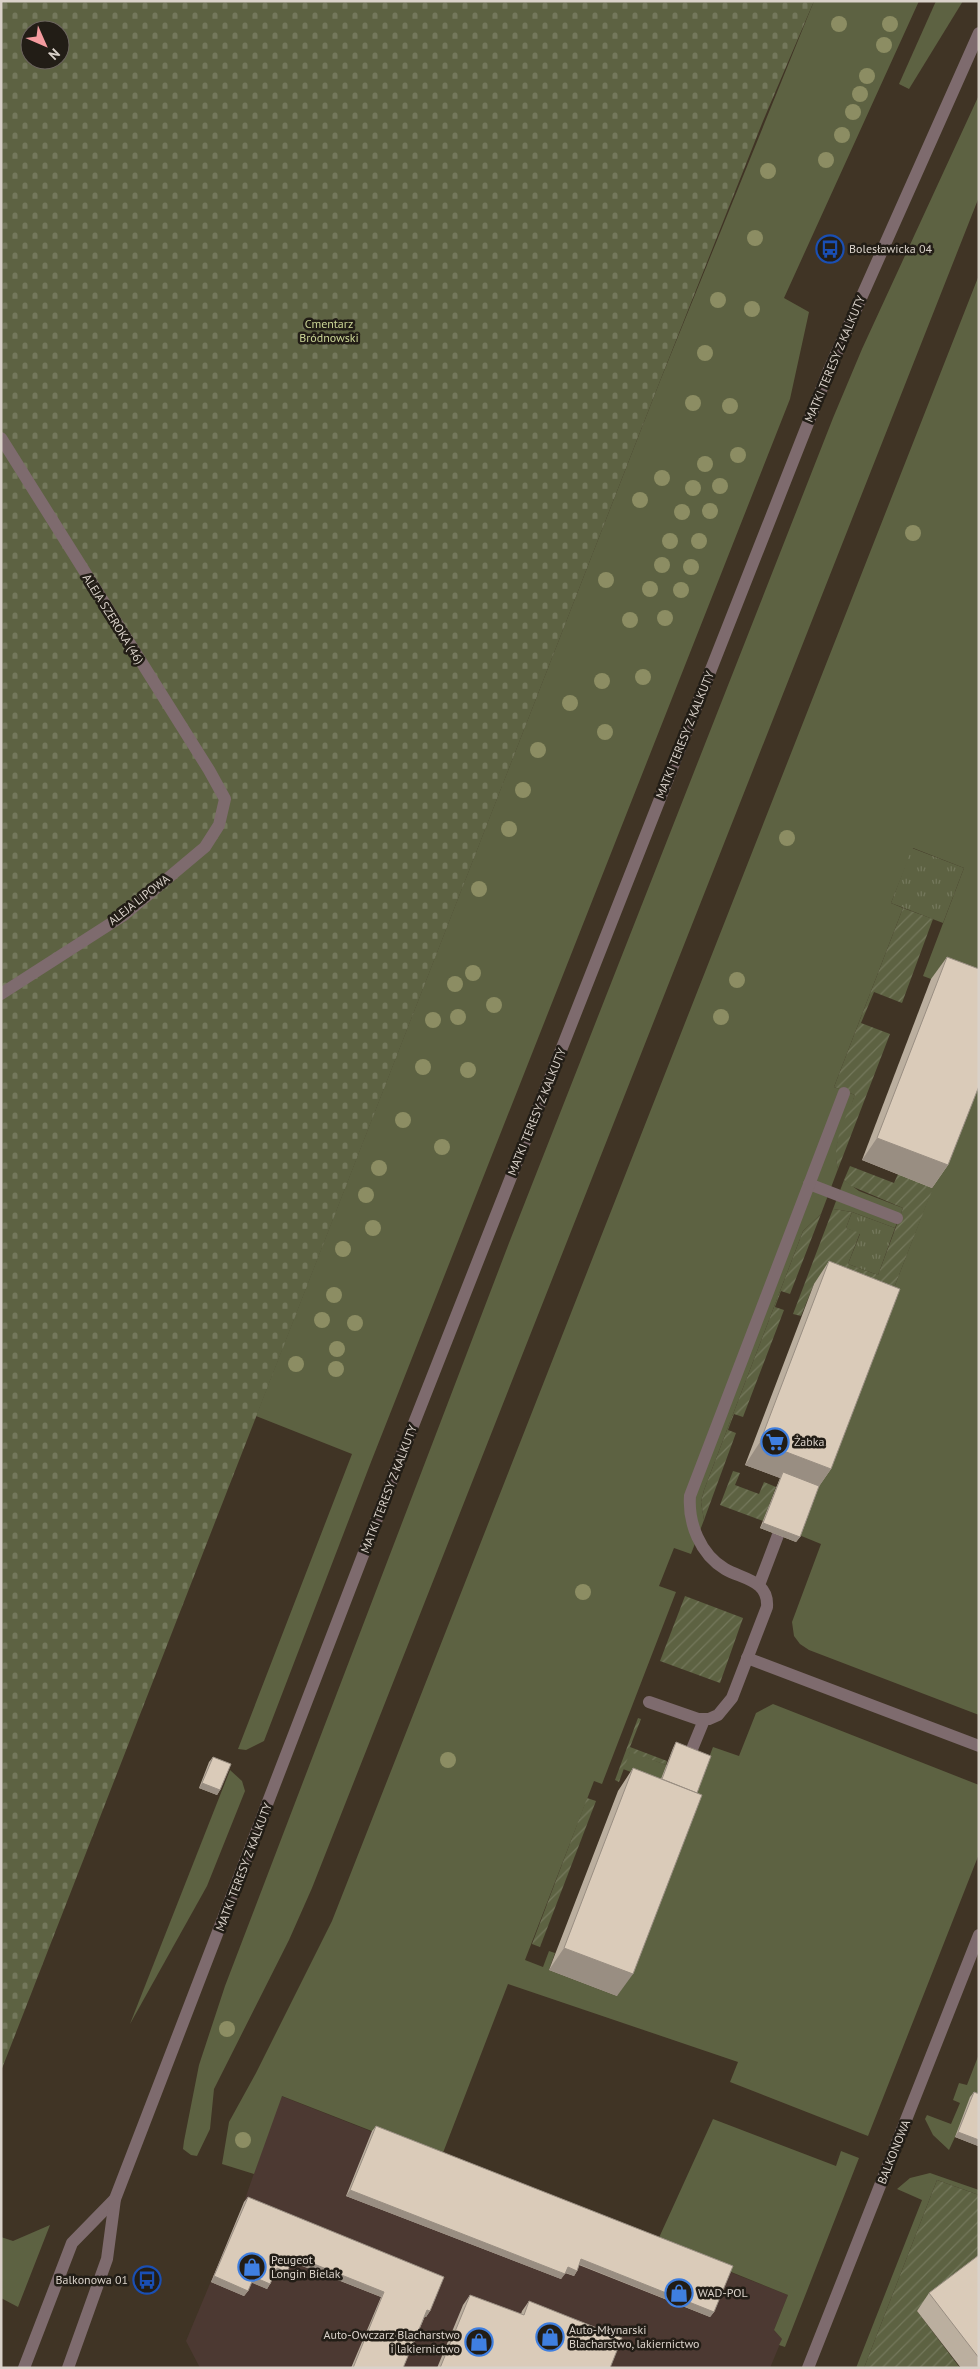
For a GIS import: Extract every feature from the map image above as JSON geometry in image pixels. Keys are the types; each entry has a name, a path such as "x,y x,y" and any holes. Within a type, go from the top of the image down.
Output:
{"street":[{"name":"MATKI TERESY Z KALKUTY","path":"68,2368 107,2259 115,2199 408,1437 829,370 979,33"},
{"name":"ALEJA SZEROKA (46)","path":"1,438 209,770 225,800"},
{"name":"ALEJA LIPOWA","path":"1,994 124,915 205,847 219,825 225,800"},
{"path":"649,1702 691,1718 704,1720 718,1715 728,1704 767,1607 766,1595 759,1585 724,1569 710,1556 700,1542 691,1520 690,1496 844,1093"},
{"path":"809,1184 897,1218"},
{"path":"759,1585 778,1535"},
{"path":"747,1658 979,1746"},
{"path":"690,1754 704,1720"},
{"name":"BALKONOWA","path":"808,2368 979,1935"},
{"name":"MATKI TERESY Z KALKUTY","path":"24,2368 72,2243 115,2199"}],"shaded area":[{"path":"281,2096 788,2295 774,2330 782,2339 770,2368 200,2368 186,2341 244,2202"}],"green space":[{"name":"Cmentarz Bródnowski","path":"1,1 814,1 763,121 1,2071"},
{"path":"814,1 919,1 784,298 809,312 790,399 371,1462 264,1741 246,1750 238,1749 352,1454 256,1416 660,381"},
{"path":"936,1 963,1 909,89 899,84"},
{"path":"979,95 979,197 312,1888 289,1940 214,2089 210,2129 197,2156 191,2155 183,2149 199,2065 225,1986 509,1243 833,418 862,349"},
{"path":"979,275 979,997 923,976 964,868 913,848 891,903 903,908 834,1087 855,1095 837,1144 836,1160 838,1169 821,1214 803,1231 704,1490 701,1502 704,1520 691,1554 674,1548 659,1586 676,1592 602,1784 594,1781 525,1960 543,1967 549,1951 555,1953 549,1970 617,1996 647,1778 623,1769 630,1751 666,1765 693,1799 713,1747 739,1756 756,1713 773,1704 979,1785 979,1854 868,2136 730,2082 738,2062 508,1984 441,2158 282,2096 254,2174 222,2164 229,2122 256,2073 332,1921"},
{"path":"912,848 964,868 943,923 891,903"},
{"path":"903,908 933,919 902,1003 874,992 861,1023 890,1034 838,1169 836,1160 837,1141 855,1095 834,1087"},
{"path":"979,1067 979,1715 809,1650 800,1644 794,1636 792,1622 821,1544 799,1535"},
{"path":"850,1166 894,1183 898,1174 933,1188 885,1311 814,1284 801,1316 793,1314 833,1209 852,1212 846,1228 860,1233 848,1264 878,1275 903,1208 851,1186 844,1180"},
{"path":"844,1180 859,1191 903,1208 895,1228 852,1212 833,1209"},
{"path":"852,1212 895,1228 878,1275 848,1264 860,1234 846,1228"},
{"path":"821,1214 790,1294 781,1291 775,1307 784,1310 743,1417 734,1414 728,1430 736,1433 704,1520 701,1502 704,1490 803,1231"},
{"path":"733,1471 740,1473 735,1485 759,1494 764,1482 776,1487 763,1521 720,1505"},
{"path":"685,1596 743,1618 720,1683 660,1661"},
{"path":"638,1718 641,1719 630,1747 667,1761 666,1765 630,1752 619,1782 615,1780"},
{"path":"230,1770 242,1781 245,1791 207,1886 130,2024"},
{"path":"587,1798 596,1801 540,1947 532,1944"},
{"path":"979,2054 979,2101 955,2137 949,2150 933,2135 925,2119 927,2115 951,2124 960,2103 953,2100 959,2083 967,2085"},
{"path":"713,2119 836,2166 841,2151 859,2158 785,2347 779,2345 782,2339 774,2330 788,2295 657,2242"},
{"path":"930,2173 979,2190 979,2195 937,2180 864,2368 856,2368 922,2200 897,2189 910,2178"},
{"path":"937,2180 979,2195 979,2264 917,2311 960,2368 864,2368"},
{"path":"50,2225 18,2307 1,2298 1,2237 13,2241"}],"building":[{"path":"947,957 979,969 979,1086 948,1165 877,1138"},
{"path":"829,1261 900,1289 831,1469 760,1442"},
{"path":"783,1472 819,1486 800,1537 763,1523"},
{"path":"676,1742 711,1756 697,1793 662,1779"},
{"path":"213,1757 231,1764 220,1790 202,1783"},
{"path":"633,1768 702,1795 633,1974 564,1948"},
{"path":"974,2092 979,2094 979,2140 958,2132"},
{"path":"376,2126 733,2266 714,2312 581,2259 577,2271 568,2267 565,2274 350,2190"},
{"path":"248,2197 444,2277 430,2311 427,2310 403,2368 353,2368 384,2292 294,2256 287,2272 277,2268 270,2284 254,2277 248,2291 214,2276"},
{"path":"979,2255 979,2358 929,2293"},
{"path":"470,2295 524,2315 529,2301 622,2338 610,2368 440,2368"}],"place":[{"name":"Bolesławicka 04","path":"830,249"},
{"name":"Żabka","path":"775,1442"},
{"name":"Peugeot Longin Bielak","path":"252,2267"},
{"name":"Balkonowa 01","path":"147,2280"},
{"name":"WAD-POL","path":"679,2293"},
{"name":"Auto-Młynarski Blacharstwo, lakiernictwo","path":"550,2337"},
{"name":"Auto-Owczarz Blacharstwo i lakiernictwo","path":"479,2342"}]}
